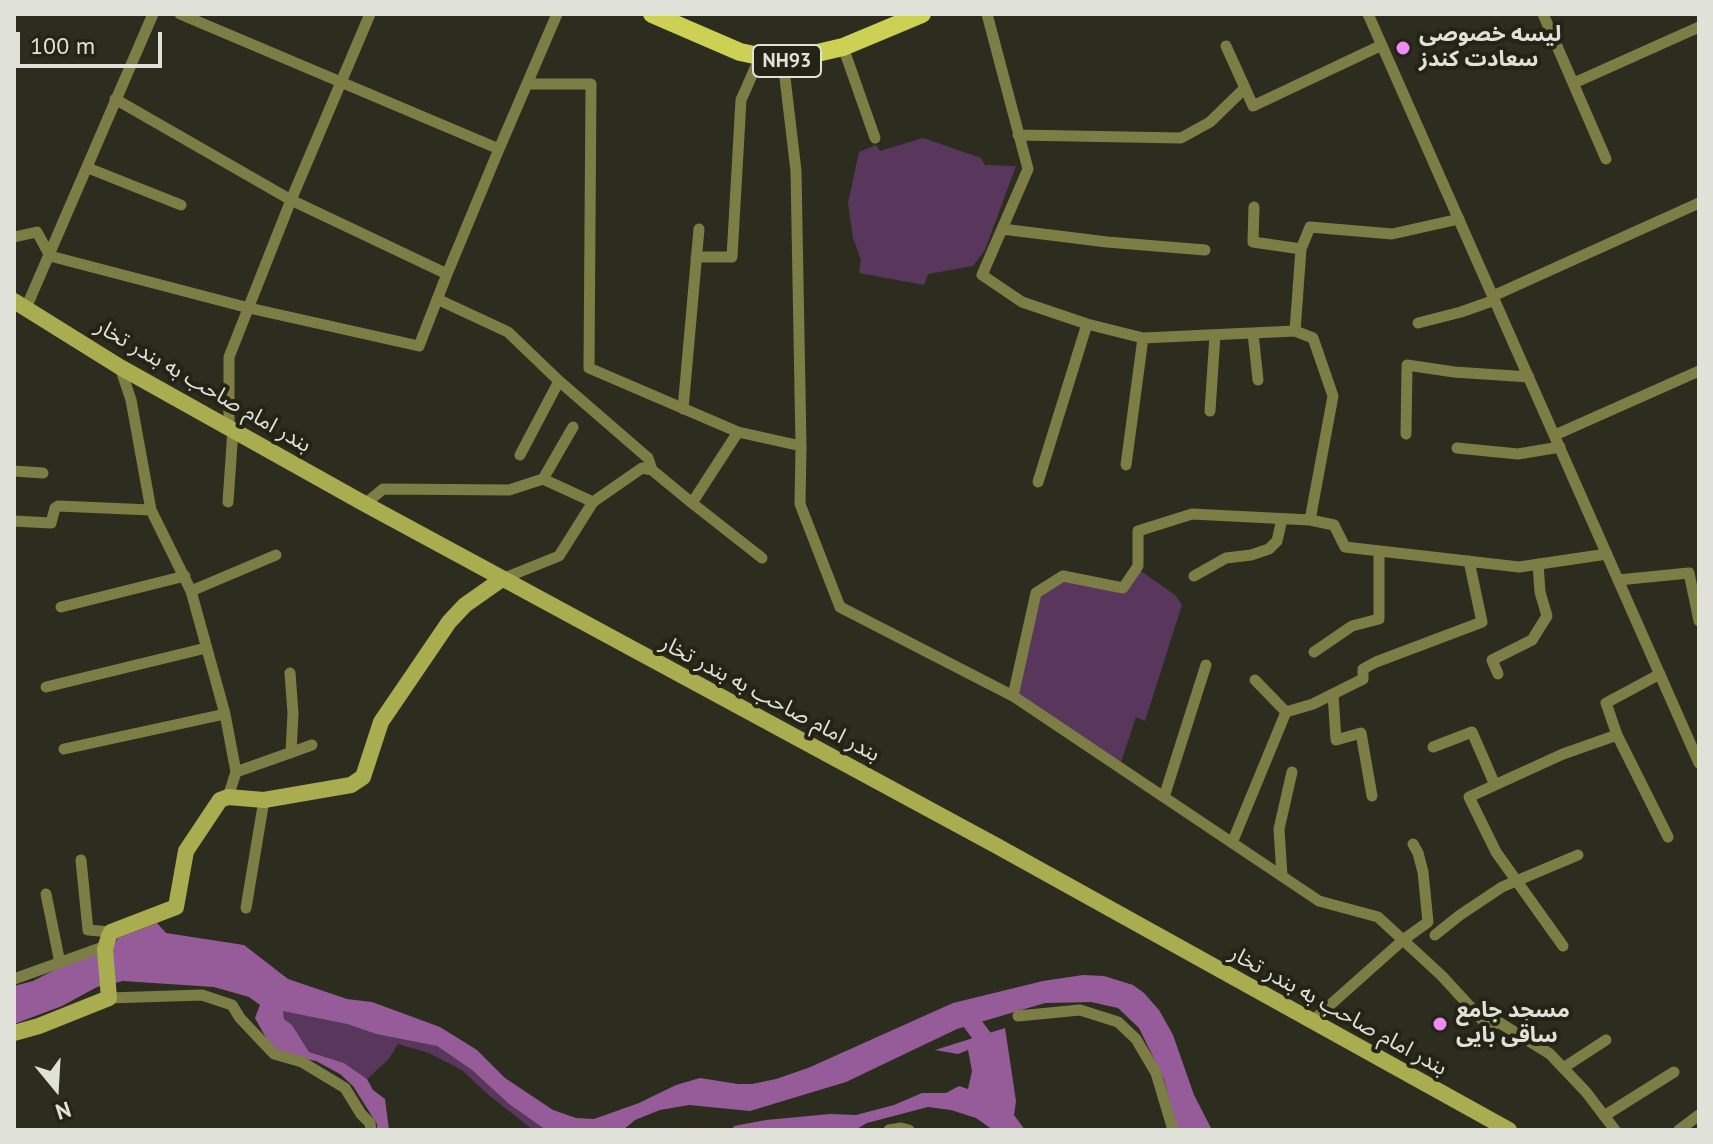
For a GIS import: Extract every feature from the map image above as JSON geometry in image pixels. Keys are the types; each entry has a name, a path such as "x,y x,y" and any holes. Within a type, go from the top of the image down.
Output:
{"main road":[{"name":"NH93","path":"652,14 760,57 783,61 843,47 922,14"},
{"name":"بندر امام صاحب به بندر تخار","path":"18,307 365,504 997,846 1509,1130"},
{"path":"14,1033 39,1026 109,993 108,942 176,907 186,851 220,800 228,797 264,800 351,785 363,777 381,722 449,622 465,605 502,579"}],"street":[{"path":"18,307 50,256 153,14"},
{"path":"180,14 499,149"},
{"path":"228,502 231,428 229,357 370,14"},
{"path":"14,237 37,232 50,256 249,308 419,346 557,14"},
{"path":"987,14 1028,169 982,273 984,277 1022,302 1087,324 1143,338 1295,331 1313,338 1333,396 1310,520"},
{"path":"1368,14 1696,749 1699,763"},
{"path":"1543,14 1606,159"},
{"path":"1574,83 1699,27"},
{"path":"1226,46 1253,106 1382,45"},
{"path":"843,47 875,138"},
{"path":"696,257 732,257 741,100 760,57"},
{"path":"783,61 796,171 800,504 840,607 1013,696 1319,901 1378,917 1442,976 1486,1024 1500,1023 1550,1054 1615,1130"},
{"path":"527,84 591,84 589,368 738,432 801,446"},
{"path":"1018,135 1181,138 1210,122 1245,88"},
{"path":"115,99 291,200 447,274"},
{"path":"88,168 181,205"},
{"path":"1418,323 1461,312 1494,298 1699,203"},
{"path":"1254,207 1253,242 1301,249"},
{"path":"1295,331 1301,249 1310,227 1392,234 1459,219"},
{"path":"683,409 699,229"},
{"path":"1002,229 1205,250"},
{"path":"437,299 508,332 648,458 652,470"},
{"path":"1038,482 1087,324"},
{"path":"1253,333 1258,380"},
{"path":"1210,411 1215,335"},
{"path":"1126,465 1143,338"},
{"path":"1406,434 1407,365 1529,377"},
{"path":"120,367 131,400 151,510 191,591 225,714 236,772 228,797"},
{"path":"1457,448 1518,454 1557,441 1699,371"},
{"path":"520,455 559,381"},
{"path":"365,504 383,489 509,490 543,479 573,427"},
{"path":"692,503 738,432"},
{"path":"502,579 559,556 593,502 642,468 652,470 762,558"},
{"path":"14,471 43,473"},
{"path":"543,479 593,502"},
{"path":"14,521 51,523 58,506 151,510"},
{"path":"1013,696 1036,593 1063,576 1123,588 1138,566 1138,534 1141,529 1192,514 1310,520 1334,525 1345,547 1519,567 1607,554"},
{"path":"1194,576 1226,558 1269,549 1277,541 1282,519"},
{"path":"1314,652 1352,626 1379,619 1379,551"},
{"path":"191,591 276,555"},
{"path":"1232,843 1286,712 1363,679 1363,669 1376,662 1482,622 1469,561"},
{"path":"1498,674 1492,660 1532,640 1547,616 1540,592 1538,564"},
{"path":"1618,580 1694,572 1699,621"},
{"path":"61,607 185,576"},
{"path":"46,687 206,648"},
{"path":"1164,797 1206,665"},
{"path":"290,673 293,713 291,753"},
{"path":"1660,674 1606,703 1617,735 1668,837"},
{"path":"1255,680 1286,712"},
{"path":"1333,694 1336,740 1361,733 1372,796"},
{"path":"64,749 225,714"},
{"path":"1433,747 1472,732 1495,785"},
{"path":"1563,946 1496,852 1469,797 1563,754 1617,735"},
{"path":"236,772 312,745"},
{"path":"1282,876 1279,829 1292,772"},
{"path":"246,908 264,800"},
{"path":"1311,1022 1403,940 1428,922 1423,872 1413,844"},
{"path":"1435,935 1470,908 1517,881 1578,855"},
{"path":"81,860 88,930 108,942"},
{"path":"46,894 60,963"},
{"path":"14,979 108,942"},
{"path":"109,993 202,995 232,1005 274,1054 302,1062 345,1088 370,1123 371,1130"},
{"path":"1018,1016 1080,1010 1118,1022 1136,1039 1156,1073 1173,1130"},
{"path":"1563,1068 1606,1040"},
{"path":"1604,1116 1674,1072"},
{"path":"1679,1130 1699,1115"},
{"path":"889,1130 909,1130"}],"shaded area":[{"path":"923,138 981,158 985,165 1016,166 985,250 973,266 928,274 924,285 859,273 861,260 853,238 848,203 859,152 876,145 880,151"},
{"path":"1135,567 1175,595 1182,605 1145,721 1136,717 1121,762 1015,694 1037,596 1065,579 1123,594"},
{"path":"157,923 166,933 244,945 288,979 347,999 372,1002 440,1027 477,1050 505,1078 553,1110 576,1118 594,1119 700,1078 738,1084 776,1079 808,1068 953,1003 1043,981 1083,975 1104,976 1133,985 1159,1010 1173,1035 1194,1095 1212,1130 1177,1130 1164,1079 1139,1028 1118,1008 1091,1002 1045,1003 957,1029 846,1082 750,1111 689,1105 660,1110 635,1120 623,1130 546,1130 437,1046 283,1011 284,1019 292,1025 309,1052 344,1063 367,1079 373,1090 385,1099 389,1130 377,1130 377,1124 353,1086 340,1074 316,1061 286,1055 271,1047 255,1018 260,1005 249,997 214,987 123,981 97,987 62,1006 14,1024 14,986 33,981 86,954 112,949 118,938"},
{"path":"282,1010 437,1046 546,1130 533,1130 462,1070 429,1053 398,1044 388,1060 367,1079 344,1063 309,1052 292,1025 284,1019"},
{"path":"1005,1028 1016,1101 1014,1115 1025,1130 993,1130 976,1118 928,1107 867,1123 855,1130 731,1130 734,1126 766,1120 830,1114 856,1115 894,1105 922,1093 946,1093 959,1086 968,1089 972,1071 968,1050 958,1054 935,1050"}],"waterway":[{"path":"963,1011 990,1047 991,1055"}],"place":[{"name":"لیسه خصوصی سعادت کندز","path":"1403,48"},
{"name":"مسجد جامع ساقی بایی","path":"1440,1024"}]}
